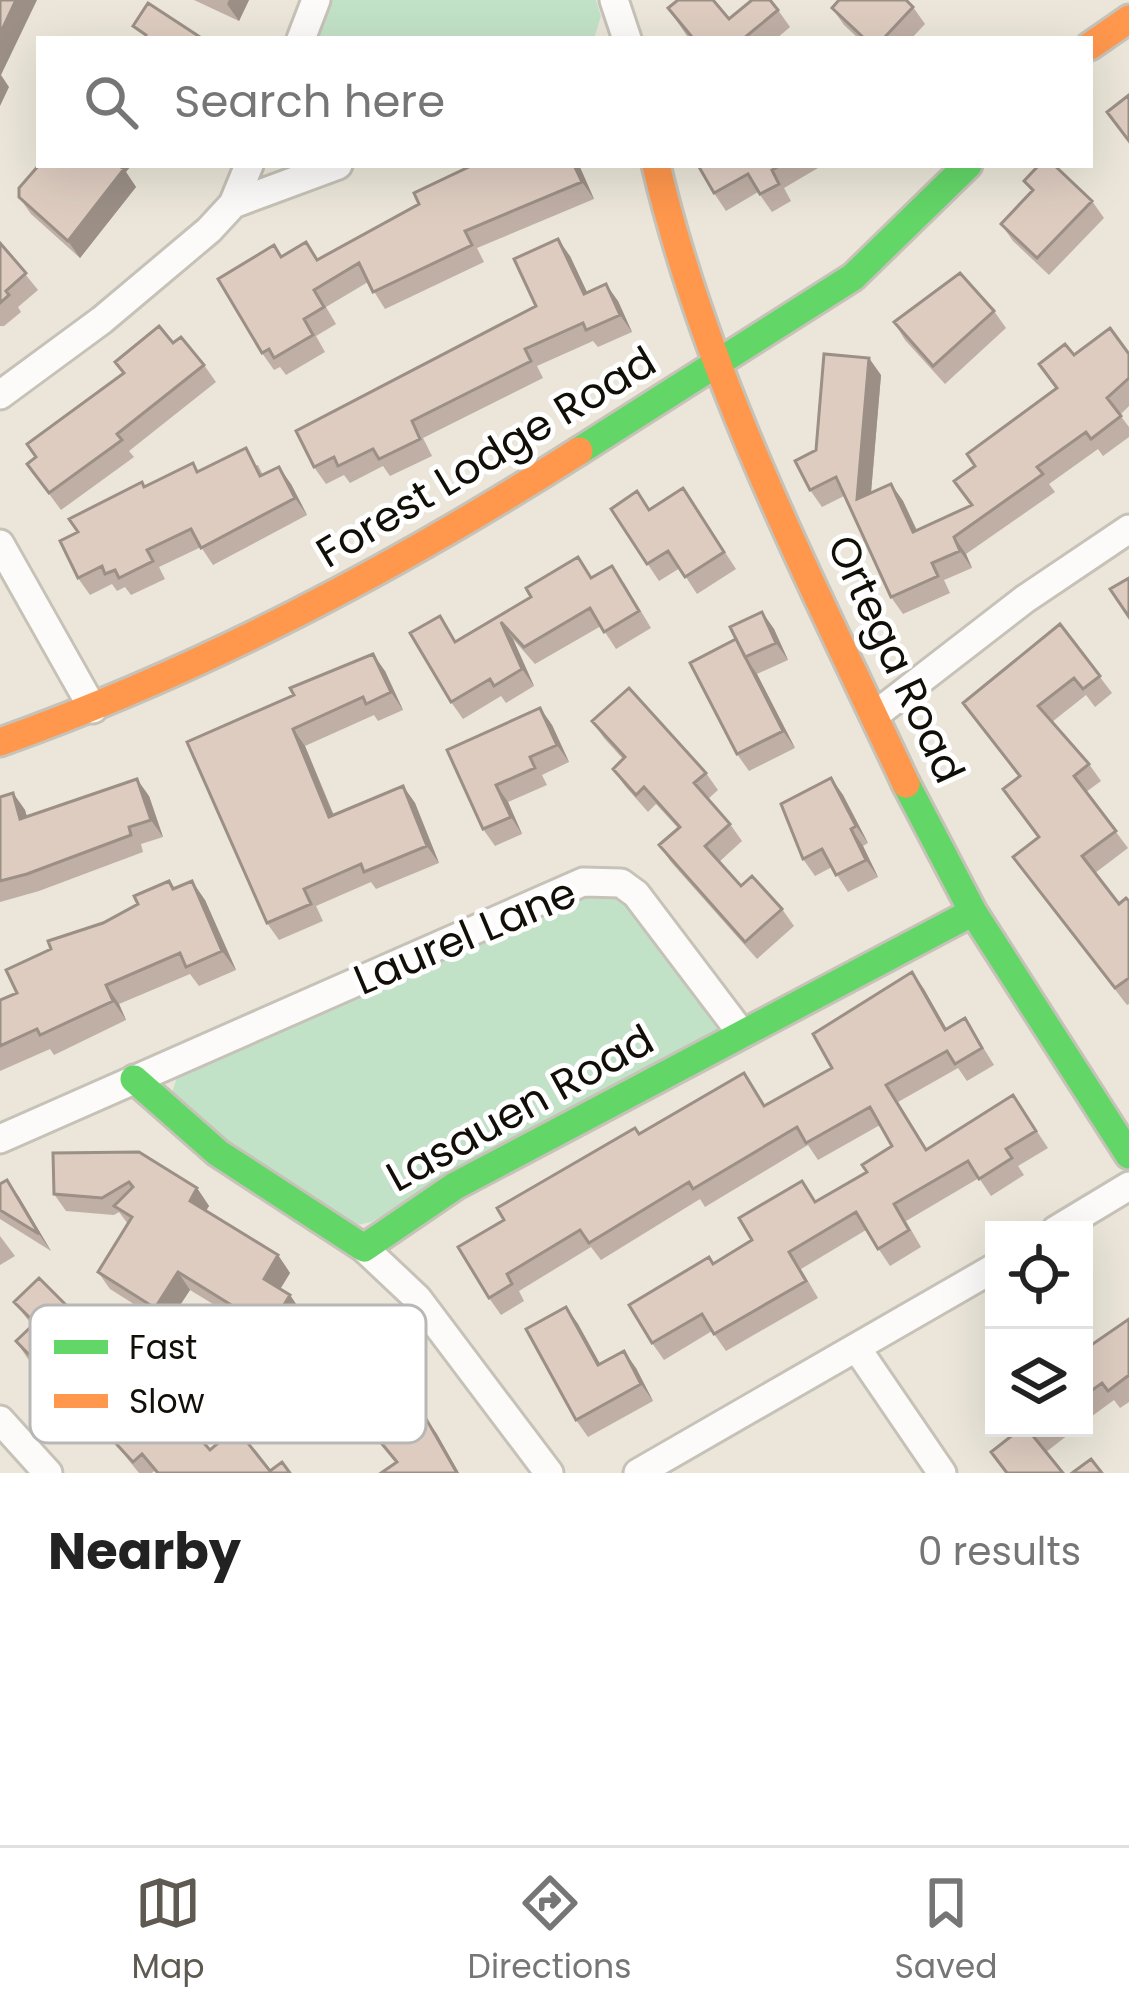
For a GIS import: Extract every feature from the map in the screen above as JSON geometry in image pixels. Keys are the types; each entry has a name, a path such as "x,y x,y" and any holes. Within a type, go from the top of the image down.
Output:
{"street":[{"path":"302,36 316,0"},
{"path":"614,0 625,36"},
{"path":"1093,44 1129,19"},
{"path":"233,204 248,168"},
{"path":"0,395 102,320 233,204 330,168"},
{"name":"Ortega Road","path":"657,168 675,246 716,368 875,716 973,912 1129,1155"},
{"name":"Forest Lodge Road","path":"0,742 93,709 358,586 716,368 854,277 965,168"},
{"path":"875,716 1025,598 1129,529"},
{"path":"0,544 93,709"},
{"name":"Laurel Lane","path":"0,1139 583,882 621,884 636,894 742,1034"},
{"name":"Lasauen Road","path":"134,1079 218,1153 364,1248 455,1186 973,912"},
{"path":"1071,1221 1129,1186"},
{"path":"364,1248 422,1305"},
{"path":"638,1473 985,1273"},
{"path":"426,1310 549,1473"},
{"path":"858,1350 942,1473"},
{"path":"0,1420 48,1473"}],"green space":[{"path":"327,0 596,0 601,16 595,36 314,36"},
{"path":"613,892 630,905 721,1019 719,1028 371,1222 353,1226 207,1132 172,1093 177,1077 186,1072 591,895"}],"building":[{"path":"0,0 16,0 0,34"},
{"path":"678,0 713,0 729,19 752,0 770,0 778,10 747,36 691,36 668,8"},
{"path":"839,0 906,0 913,7 886,36 862,36 832,8"},
{"path":"148,3 198,36 146,36 133,26"},
{"path":"1129,95 1129,141 1107,112"},
{"path":"36,168 124,169 68,241 19,197 19,188"},
{"path":"467,168 575,168 582,182 465,231 472,245 373,292 359,263 314,290 324,307 304,319 313,335 274,358 269,349 262,353 218,279 274,245 281,257 306,242 317,260 419,204 414,193"},
{"path":"700,168 776,168 772,170 779,184 760,194 748,174 714,193"},
{"path":"1036,168 1057,168 1092,201 1037,258 1001,224 1033,190 1024,181"},
{"path":"558,239 584,294 606,284 620,315 586,330 583,323 525,349 531,361 412,421 420,439 379,459 373,449 338,466 334,457 314,467 296,431 536,306 514,259"},
{"path":"0,243 26,273 0,303"},
{"path":"960,273 994,311 933,366 894,322"},
{"path":"159,326 173,343 181,337 204,365 117,434 122,440 49,493 27,464 36,457 27,444 124,373 115,362"},
{"path":"1110,328 1129,354 1129,378 1107,398 1121,416 1091,439 1086,432 1037,467 1043,474 954,537 960,551 932,563 938,576 891,597 836,477 810,490 795,461 816,450 824,354 869,358 857,499 891,484 913,532 972,505 954,481 975,466 967,454 1057,388 1039,364 1065,344 1074,355"},
{"path":"246,448 260,476 279,467 295,498 201,548 191,529 147,550 153,561 119,578 115,570 105,574 102,566 78,578 60,541 78,532 69,519 142,482 144,487 193,463 197,472"},
{"path":"683,488 724,552 685,577 668,551 647,564 611,509 637,491 649,510"},
{"path":"578,557 591,578 612,566 639,611 604,632 590,608 524,647 501,622 522,669 494,686 490,679 451,702 410,633 440,616 455,642 531,597 526,588"},
{"path":"1129,578 1129,617 1110,589"},
{"path":"762,612 776,643 745,657 730,627"},
{"path":"1060,624 1100,676 1083,689 1074,678 1038,706 1089,764 1074,776 1116,831 1082,856 1119,904 1126,898 1129,901 1129,978 1115,988 1013,857 1039,837 1003,789 1020,776 963,703"},
{"path":"736,639 783,731 737,754 690,663"},
{"path":"373,654 391,692 366,704 363,697 293,729 329,817 403,786 427,846 364,872 361,864 304,889 311,904 267,923 187,742 294,695 290,688"},
{"path":"629,688 706,773 694,783 730,824 705,846 741,886 752,876 782,909 745,942 659,845 680,827 644,787 636,795 613,769 625,757 592,721"},
{"path":"540,708 557,745 530,757 535,768 496,785 511,817 483,829 447,750"},
{"path":"831,778 856,826 851,829 866,860 836,875 822,849 803,859 781,804"},
{"path":"137,779 151,820 129,827 131,835 0,881 0,797 13,793 20,819"},
{"path":"169,881 173,889 192,881 222,951 186,967 180,953 106,985 113,1001 40,1035 37,1029 0,1046 0,1000 17,993 6,970 51,949 48,941 103,923 138,904 134,896"},
{"path":"912,972 945,1030 965,1018 982,1048 955,1064 947,1051 886,1085 926,1150 1013,1095 1036,1131 1006,1149 1012,1158 979,1179 968,1161 894,1204 909,1230 878,1249 856,1212 789,1252 806,1281 714,1334 702,1314 652,1343 629,1305 709,1257 713,1264 752,1240 739,1218 802,1181 815,1202 867,1172 862,1165 892,1146 870,1107 806,1143 797,1127 693,1189 689,1182 589,1243 580,1230 507,1274 512,1284 489,1298 458,1247 504,1220 497,1208 635,1128 639,1134 744,1073 764,1106 832,1068 813,1034"},
{"path":"139,1152 197,1188 190,1201 278,1255 264,1279 290,1295 284,1305 231,1305 178,1272 157,1305 150,1305 98,1272 132,1217 114,1206 133,1187 129,1182 102,1198 54,1194 53,1153"},
{"path":"7,1180 39,1234 0,1210 0,1184"},
{"path":"39,1278 66,1305 30,1305 30,1318 14,1302"},
{"path":"566,1307 598,1365 624,1351 641,1384 576,1420 526,1329"},
{"path":"1129,1319 1129,1375 1108,1391 1102,1383 1093,1390 1093,1344"},
{"path":"30,1328 30,1356 16,1341"},
{"path":"426,1419 457,1473 381,1473 397,1462 381,1443 426,1443"},
{"path":"1010,1437 1034,1437 1063,1473 1007,1473 991,1452"},
{"path":"115,1443 204,1443 210,1450 218,1443 248,1443 270,1471 282,1462 290,1473 158,1473 142,1454 133,1462"},
{"path":"1091,1459 1102,1473 1072,1473"}],"traffic: fast":[{"path":"579,451 853,277 965,168"},
{"path":"906,784 973,912 1129,1155"},
{"path":"134,1079 218,1153 364,1248 455,1186 973,912"}],"traffic: slow":[{"path":"1093,44 1129,19"},
{"path":"657,168 703,325 733,403 906,784"},
{"path":"0,742 151,682 297,613 440,536 579,451"}]}
